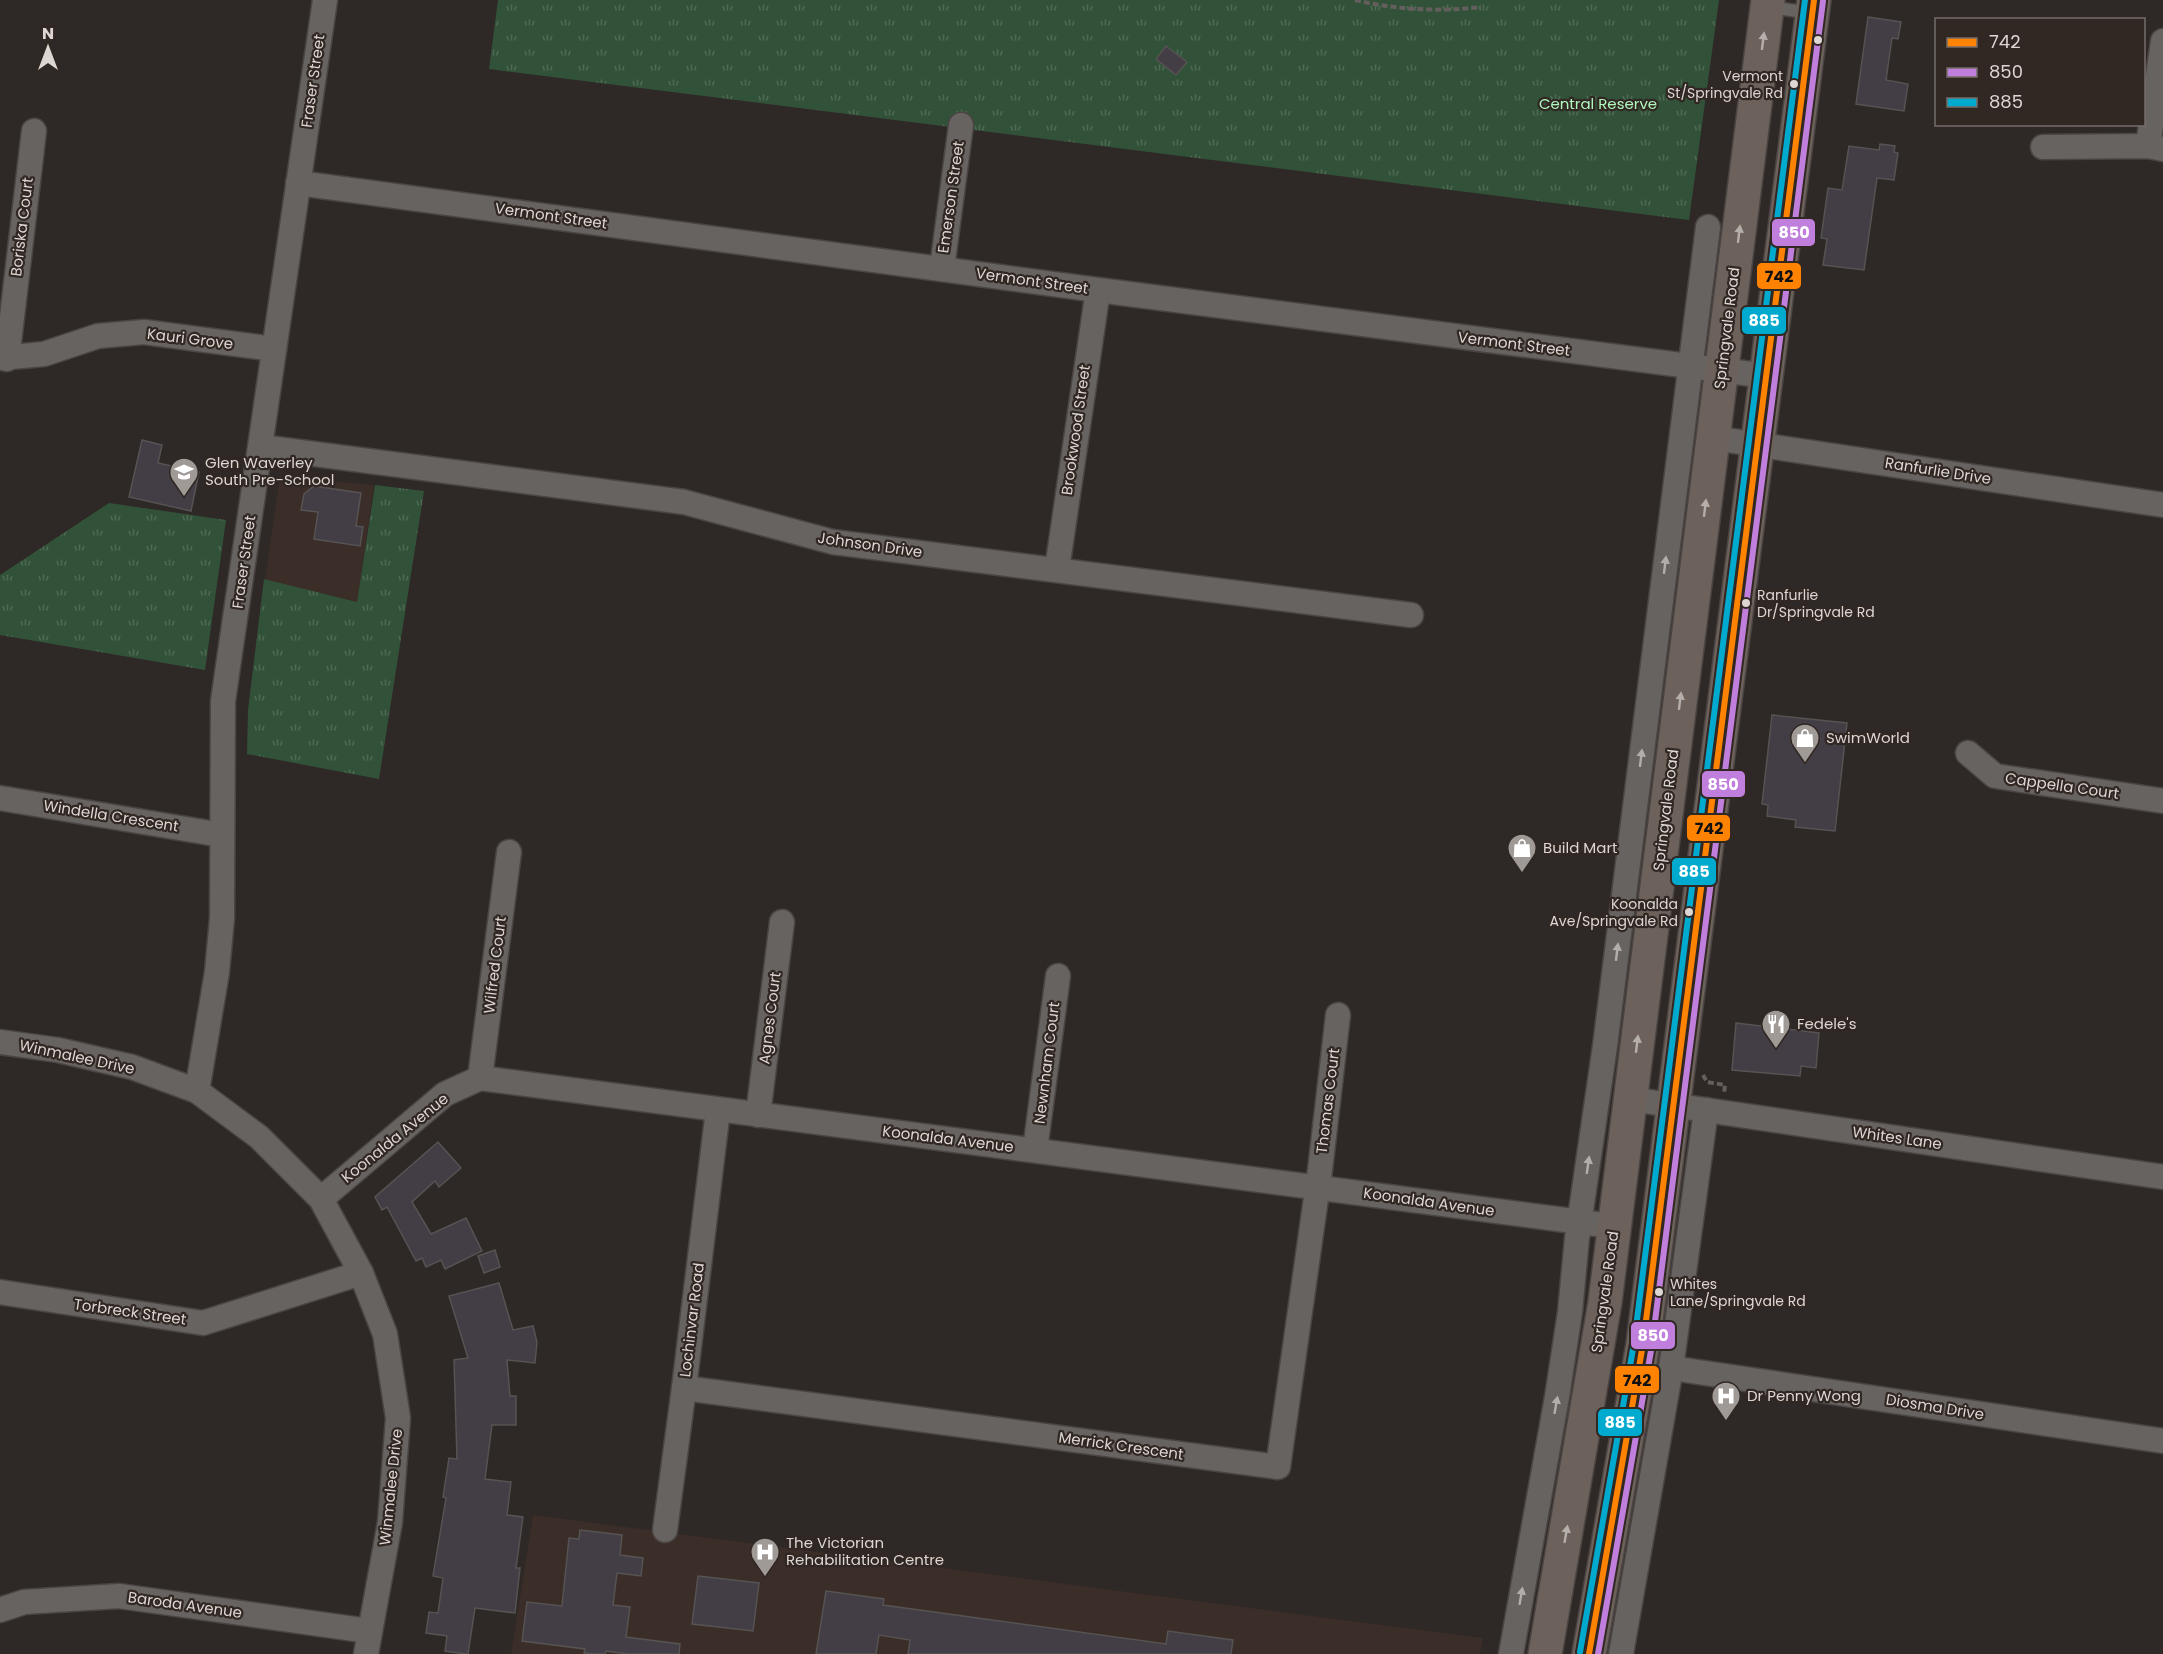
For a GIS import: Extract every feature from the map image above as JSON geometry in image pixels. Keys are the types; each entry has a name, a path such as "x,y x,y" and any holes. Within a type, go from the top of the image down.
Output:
{"highway":[{"name":"Springvale Road","path":"1545,1654 1597,1354 1768,3"},
{"path":"1589,1654 1643,1344 1813,7"}],"street":[{"name":"Fraser Street","path":"197,1091 217,972 222,918 223,701 325,0"},
{"path":"2043,147 2155,148 2163,41"},
{"name":"Emerson Street","path":"942,268 961,125"},
{"name":"Boriska Court","path":"3,358 34,131"},
{"name":"Vermont Street","path":"298,183 1098,290 1767,376"},
{"name":"Springvale Road","path":"1511,1654 1570,1312 1708,226"},
{"name":"Brookwood Street","path":"1057,569 1098,290"},
{"name":"Kauri Grove","path":"3,358 44,354 98,336 144,332 274,348"},
{"name":"Ranfurlie Drive","path":"1713,438 2163,505"},
{"name":"Johnson Drive","path":"261,447 684,501 833,542 1411,615"},
{"name":"Cappella Court","path":"1968,753 1995,776 2163,801"},
{"name":"Windella Crescent","path":"0,798 222,835"},
{"name":"Wilfred Court","path":"480,1078 510,852"},
{"name":"Agnes Court","path":"758,1114 782,922"},
{"name":"Newnham Court","path":"1035,1150 1058,976"},
{"name":"Thomas Court","path":"1317,1188 1338,1015"},
{"name":"Winmalee Drive","path":"0,1042 58,1050 132,1067 197,1091 259,1137 321,1199 361,1272 385,1334 398,1419 390,1522 368,1643"},
{"name":"Koonalda Avenue","path":"321,1199 445,1094 480,1078 1614,1227"},
{"name":"Whites Lane","path":"1630,1100 2163,1177"},
{"name":"Lochinvar Road","path":"665,1530 718,1110"},
{"path":"1621,1654 1671,1368 1706,1110"},
{"name":"Merrick Crescent","path":"684,1388 1278,1467 1317,1188"},
{"name":"Torbreck Street","path":"0,1292 203,1323 361,1272"},
{"name":"Diosma Drive","path":"1671,1368 2163,1441"},
{"name":"Baroda Avenue","path":"0,1610 24,1602 119,1596 368,1643"}],"lane":[{"path":"1768,3 1813,7"}],"path":[{"path":"1355,0 1414,9 1481,7"}],"shaded area":[{"path":"280,476 374,485 357,602 265,580"},
{"name":"The Victorian Rehabilitation Centre","path":"533,1515 1483,1638 1480,1654 511,1654"}],"green space":[{"name":"Central Reserve","path":"498,0 1719,0 1689,220 489,69"},
{"path":"375,485 424,491 379,779 247,754 248,710 264,579 357,602"},
{"path":"109,503 226,520 205,670 0,635 0,575"}],"building":[{"path":"1868,17 1901,22 1898,39 1892,38 1886,80 1908,84 1904,111 1856,104"},
{"path":"1166,46 1187,62 1176,75 1156,59"},
{"path":"1880,144 1895,146 1894,152 1898,153 1894,180 1877,178 1864,270 1823,265 1827,239 1821,238 1828,188 1842,190 1849,146 1879,150"},
{"path":"142,440 162,445 158,463 199,472 191,511 129,497"},
{"path":"314,486 361,493 356,526 363,527 360,546 314,539 318,512 301,510 304,494"},
{"name":"SwimWorld","path":"1772,715 1847,723 1835,831 1795,827 1796,820 1767,816 1768,805 1762,804"},
{"name":"Fedele's","path":"1736,1023 1819,1033 1816,1068 1801,1066 1800,1076 1732,1070"},
{"path":"438,1142 461,1168 439,1187 435,1181 412,1202 431,1234 466,1218 482,1251 445,1269 441,1260 426,1267 422,1258 416,1261 387,1207 382,1210 375,1197"},
{"path":"495,1250 500,1267 484,1273 478,1256"},
{"path":"499,1283 513,1330 533,1326 537,1342 535,1363 507,1360 510,1396 516,1396 516,1425 492,1425 485,1479 511,1482 507,1515 523,1517 516,1568 520,1568 515,1613 475,1608 468,1654 465,1654 445,1651 447,1636 426,1633 429,1612 438,1613 443,1578 433,1576 446,1498 443,1497 449,1458 457,1459 454,1360 468,1358 449,1296"},
{"path":"580,1530 622,1535 620,1555 643,1558 641,1576 617,1573 613,1605 630,1607 626,1637 680,1644 679,1654 628,1654 606,1651 605,1654 595,1654 584,1653 585,1649 522,1641 527,1602 562,1606 569,1538 579,1539"},
{"path":"698,1576 759,1583 753,1631 692,1624"},
{"path":"826,1591 884,1599 883,1605 1166,1644 1168,1631 1233,1640 1231,1654 908,1654 910,1640 879,1635 876,1654 816,1654"}],"transit line":[{"name":"885","path":"1580,1652 1634,1343 1805,0"},
{"name":"742","path":"1589,1654 1643,1344 1814,0"},
{"name":"850","path":"1598,1654 1652,1345 1823,1"}],"place":[{"name":"Vermont St/Springvale Rd","path":"1794,84"},
{"name":"Glen Waverley South Pre-School","path":"184,498"},
{"name":"Ranfurlie Dr/Springvale Rd","path":"1746,603"},
{"name":"SwimWorld","path":"1805,764"},
{"name":"Build Mart","path":"1522,874"},
{"name":"Koonalda Ave/Springvale Rd","path":"1689,912"},
{"name":"Fedele's","path":"1776,1050"},
{"name":"Whites Lane/Springvale Rd","path":"1659,1292"},
{"name":"Dr Penny Wong","path":"1726,1422"},
{"name":"The Victorian Rehabilitation Centre","path":"765,1578"}]}
